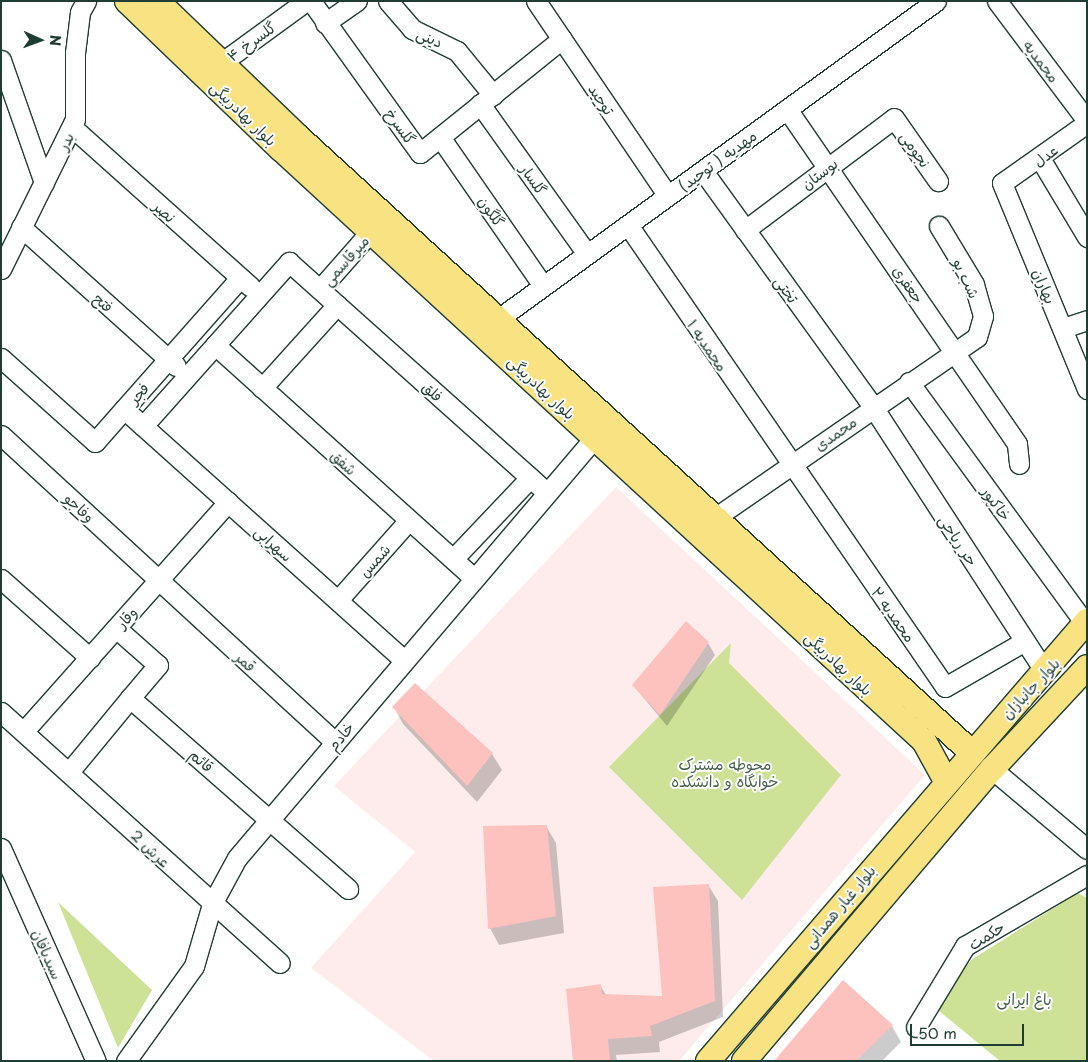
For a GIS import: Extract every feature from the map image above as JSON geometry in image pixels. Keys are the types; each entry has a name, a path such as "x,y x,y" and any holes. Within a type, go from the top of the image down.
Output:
{"main road":[{"name":"بلوار بهادربیگی","path":"127,1 371,231 491,327 716,517 971,752"},
{"name":"بلوار بهادربیگی","path":"157,1 491,327 595,437 924,741 946,781"},
{"name":"بلوار جانبازان","path":"971,752 1045,672 1086,622"},
{"name":"بلوار جانبازان","path":"985,778 1087,667"},
{"name":"بلوار غبار همدانی","path":"708,1061 971,752"},
{"name":"بلوار غبار همدانی","path":"744,1061 985,778"}],"street":[{"name":"گلسرخ ۴","path":"221,63 306,1"},
{"name":"گلسرخ","path":"311,1 420,153 562,39"},
{"path":"325,23 357,1"},
{"name":"دینی","path":"388,1 412,29 457,51 486,100"},
{"name":"توحید","path":"536,1 668,196"},
{"name":"مهدیه ( توحید)","path":"491,327 587,254 936,1"},
{"name":"محمدیه","path":"997,1 1087,122"},
{"name":"بدر","path":"1,269 72,127 78,5"},
{"path":"1,60 44,183"},
{"name":"گلسار","path":"486,100 587,254"},
{"name":"جعفری","path":"787,109 1018,444 1019,464"},
{"name":"بوستان","path":"745,230 827,166 894,118"},
{"name":"نجومی","path":"894,118 938,181"},
{"name":"عدل","path":"1002,183 1040,160 1087,122"},
{"name":"نصر","path":"72,127 259,295"},
{"name":"گلگون","path":"440,137 544,286"},
{"path":"1040,160 1087,237"},
{"name":"تختی","path":"703,171 873,407"},
{"name":"بهاران","path":"1002,183 1087,389"},
{"name":"محمدیه ۱","path":"628,225 789,466"},
{"name":"شب بو","path":"939,226 974,284 983,316 977,337 955,350"},
{"name":"فتح","path":"21,227 187,376"},
{"name":"میرقاسمی","path":"320,289 371,231"},
{"name":"فلق","path":"259,295 289,262 547,493"},
{"name":"فجر","path":"240,278 124,409 143,426 259,295"},
{"path":"262,388 337,305"},
{"path":"1063,328 1087,320"},
{"name":"شفق","path":"214,345 474,578"},
{"name":"محمدی","path":"716,517 955,350"},
{"path":"1,358 95,442 124,409"},
{"name":"خاکپور","path":"909,382 1086,622"},
{"name":"حر ریاحی","path":"873,407 1045,672"},
{"name":"سهرابی","path":"143,426 404,660"},
{"name":"وفاجو","path":"1,435 158,581"},
{"name":"خادم","path":"126,1061 194,966 212,904 237,858 595,437"},
{"name":"محمدیه ۲","path":"789,466 945,687 1025,641"},
{"path":"453,559 530,478"},
{"name":"وقار","path":"24,732 228,502"},
{"name":"شمس","path":"338,600 409,520"},
{"path":"1,579 90,658"},
{"name":"قمر","path":"158,581 335,742"},
{"path":"69,772 158,665 116,628"},
{"name":"قائم","path":"130,698 348,889"},
{"name":"عرش 2","path":"1,712 212,904 280,963"},
{"path":"985,778 1087,849"},
{"name":"سبدبافان","path":"1,848 96,1061"},
{"name":"حکمت","path":"916,1027 965,946 1087,875"}],"shaded area":[{"path":"616,487 925,775 679,1061 434,1061 311,968 415,852 334,786"}],"green space":[{"name":"محوطه مشترک خوابگاه و دانشکده","path":"731,643 729,663 841,775 742,900 609,767"},
{"name":"باغ ایرانی","path":"1078,893 1087,898 1087,1061 1000,1061 933,1006 971,960"},
{"path":"58,902 152,990 118,1048"}],"building":[{"path":"686,621 709,642 660,715 632,685"},
{"path":"415,683 493,753 467,786 392,707"},
{"path":"547,825 556,916 488,929 483,826"},
{"path":"709,884 715,1001 650,1026 652,1036 608,1039 610,1061 573,1061 566,989 601,984 602,994 662,996 653,887"},
{"path":"843,980 893,1025 856,1061 774,1061"}]}
